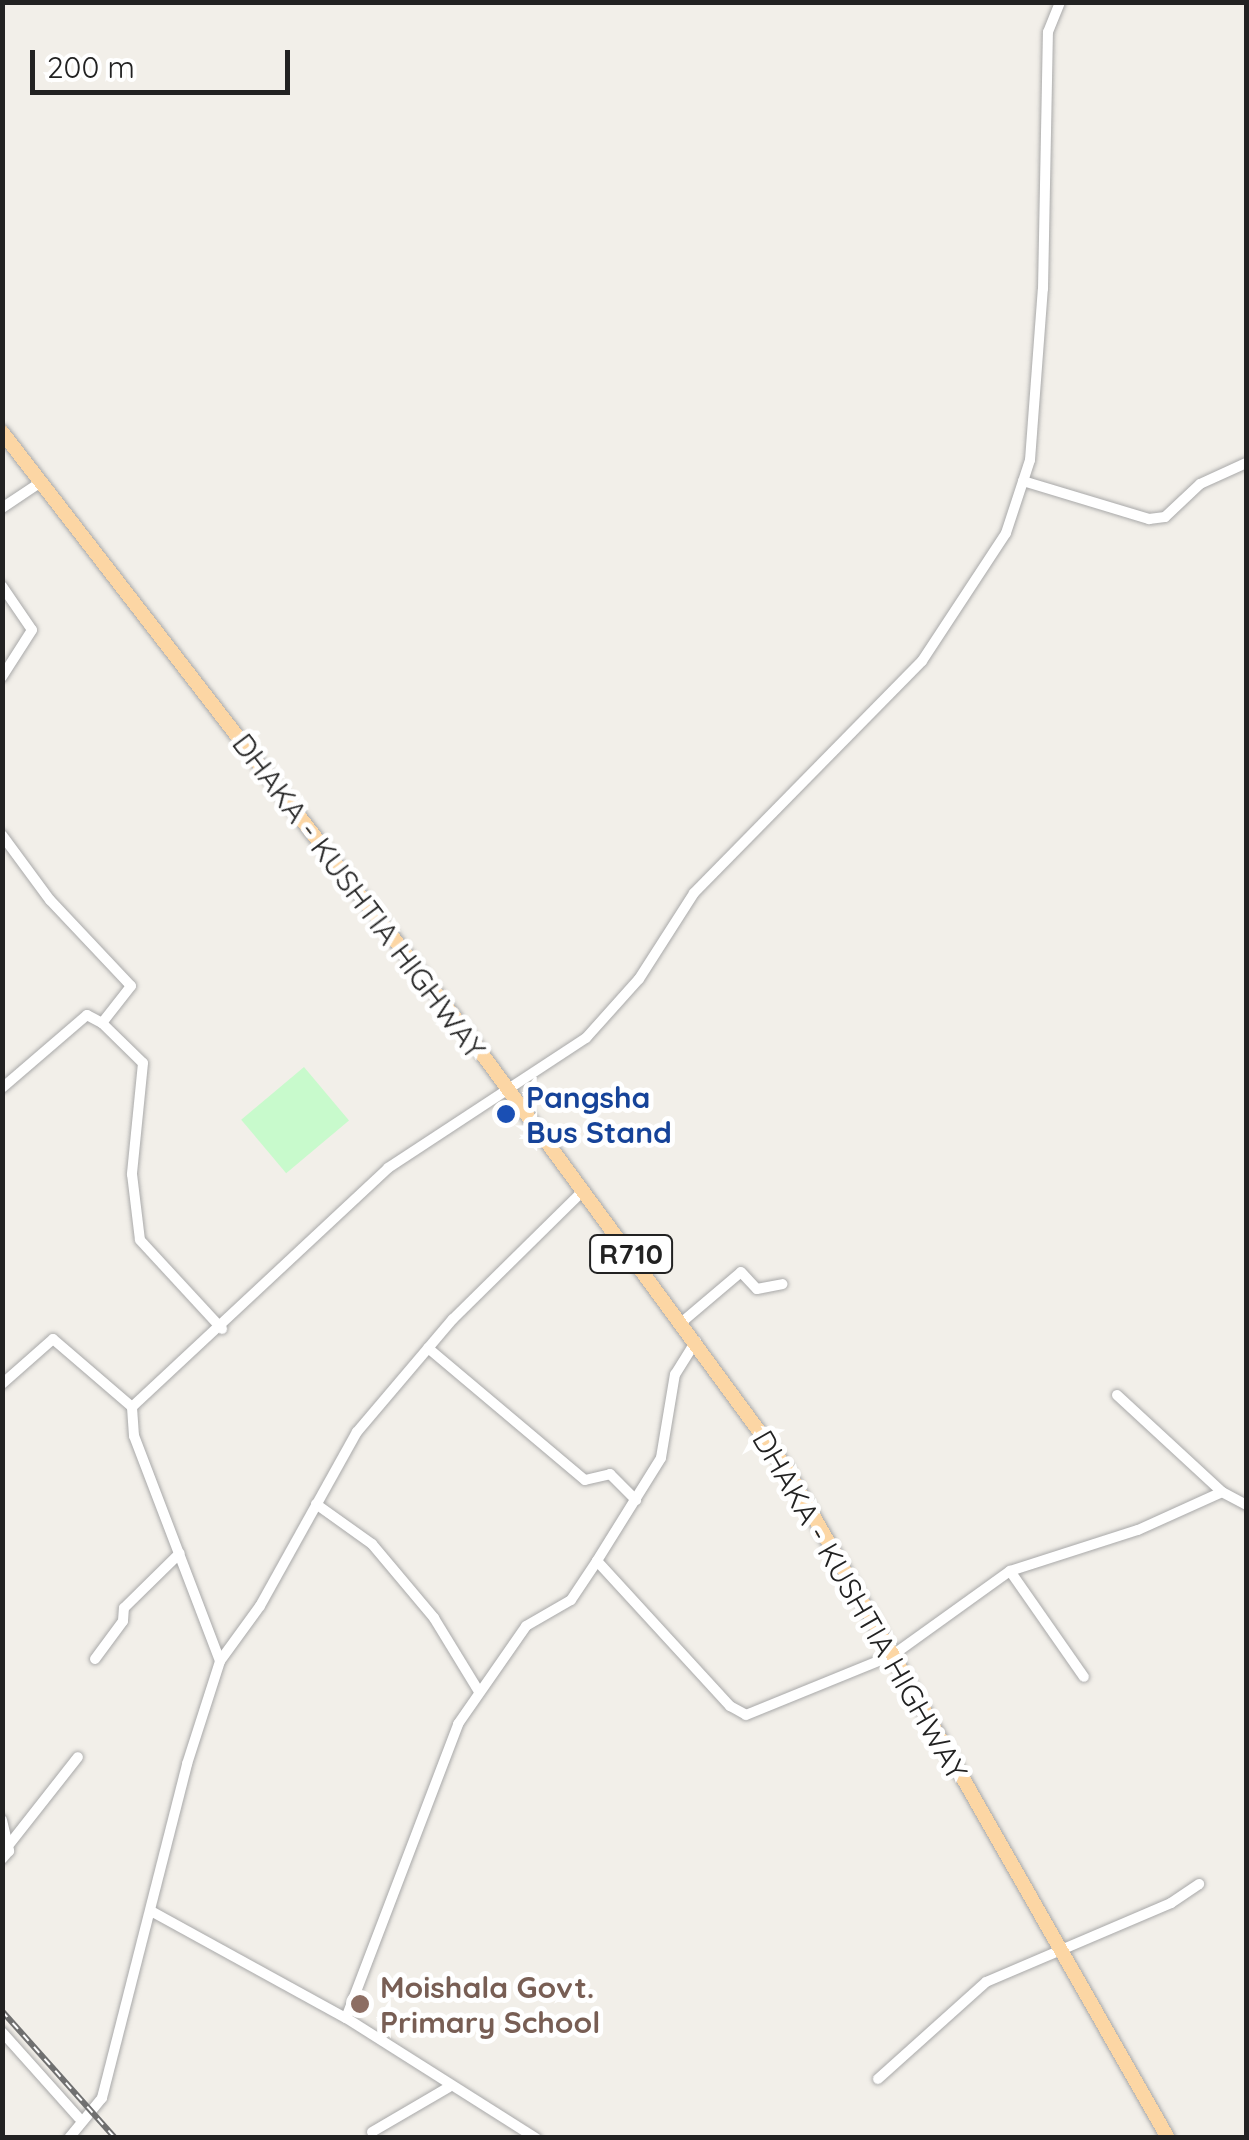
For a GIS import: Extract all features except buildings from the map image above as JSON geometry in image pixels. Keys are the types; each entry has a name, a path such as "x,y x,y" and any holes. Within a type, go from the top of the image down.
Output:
{"main road":[{"name":"DHAKA - KUSHTIA HIGHWAY","path":"2,432 506,1088 786,1468 1168,2138"}],"street":[{"path":"132,1407 222,1330 388,1168 586,1038 638,979 694,894 922,662 1006,533 1023,482 1042,308 1048,32 1060,2"},
{"path":"1023,482 1149,519 1165,517 1200,484 1246,462"},
{"path":"2,508 41,482"},
{"path":"2,586 32,630 2,677"},
{"path":"2,835 50,900 131,986 102,1024"},
{"path":"2,1088 89,1014 142,1063 132,1174 140,1240 222,1330"},
{"path":"69,2138 79,2118 102,2098 220,1661 260,1606 357,1432 428,1348 583,1191"},
{"path":"682,1322 741,1272 757,1289 783,1284"},
{"path":"2,1384 52,1339 132,1407 134,1436 220,1661"},
{"path":"346,2018 458,1724 526,1626 571,1600 636,1500 661,1458 675,1374 696,1341"},
{"path":"428,1348 585,1480 610,1474 636,1500"},
{"path":"1118,1395 1222,1492 1246,1505"},
{"path":"598,1561 730,1706 746,1715 893,1654 1010,1571 1138,1530 1222,1492"},
{"path":"316,1504 372,1544 434,1618 478,1690"},
{"path":"95,1659 123,1621 124,1608 180,1553"},
{"path":"1010,1571 1084,1677"},
{"path":"2,1859 78,1757"},
{"path":"2,1820 8,1846"},
{"path":"878,2079 974,1990 1199,1884"},
{"path":"151,1910 346,2018 448,2087 536,2138"},
{"path":"2,2032 79,2118"},
{"path":"372,2132 448,2087"}],"green space":[{"path":"304,1067 349,1121 286,1173 241,1120"}],"railway":[{"path":"2,2011 115,2138"}],"place":[{"name":"Pangsha Bus Stand","path":"506,1114"},
{"name":"Moishala Govt. Primary School","path":"360,2004"}]}
